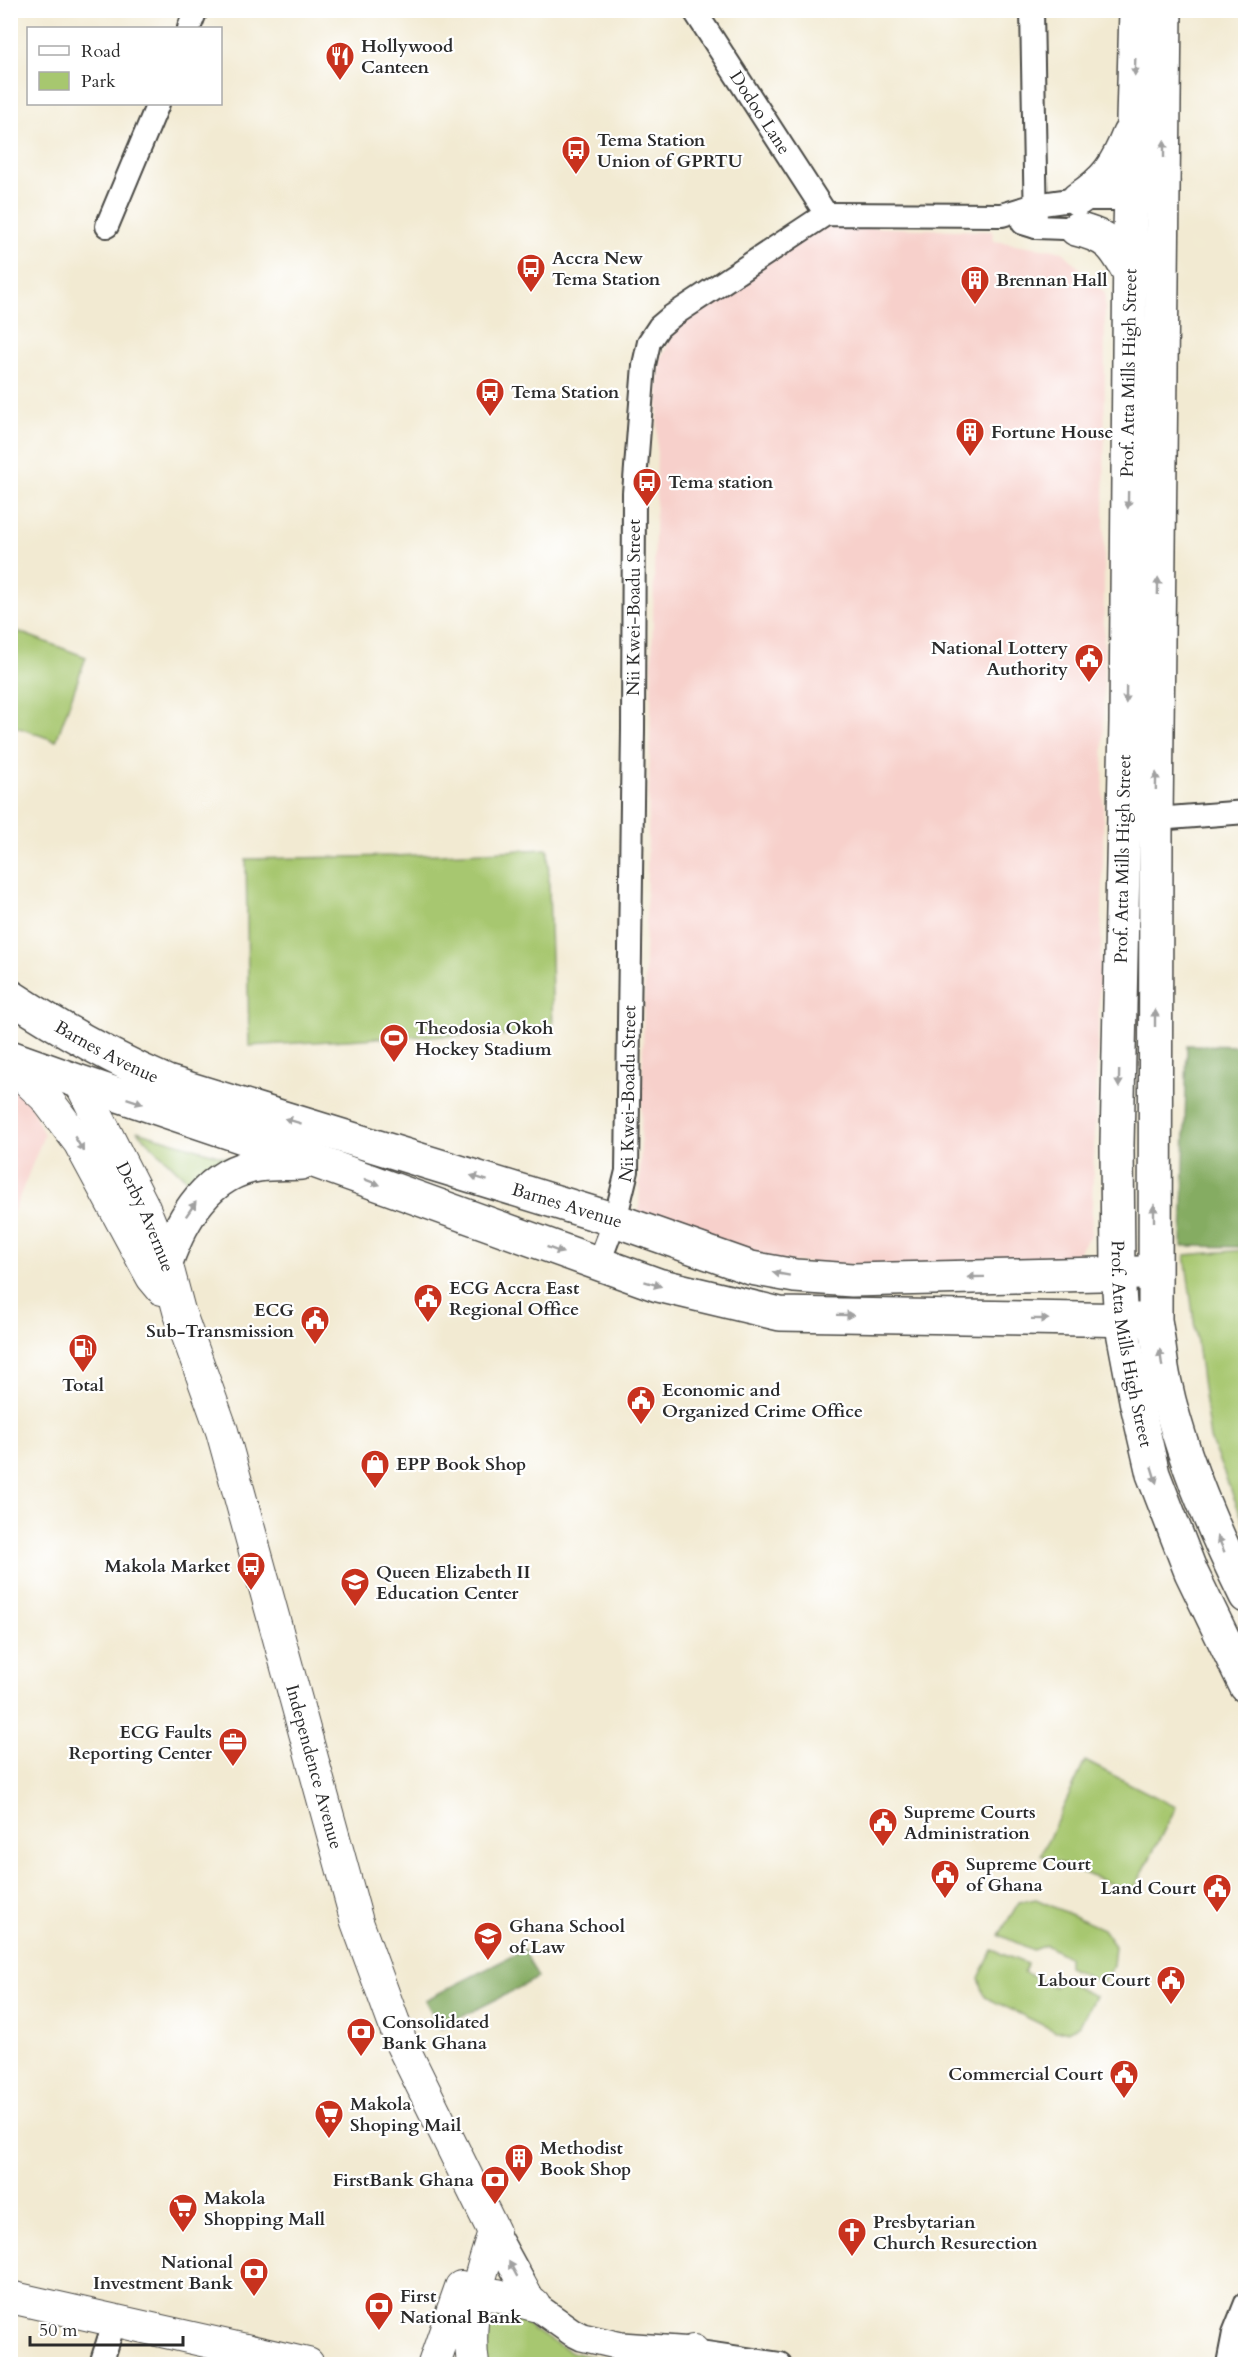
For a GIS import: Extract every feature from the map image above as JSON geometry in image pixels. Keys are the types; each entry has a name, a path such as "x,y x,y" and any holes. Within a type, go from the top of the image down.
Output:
{"main road":[{"name":"Prof. Atta Mills High Street","path":"1136,10 1117,1145 1118,1274 1121,1321 1136,1400 1154,1474 1191,1572 1245,1686"},
{"name":"Prof. Atta Mills High Street","path":"1165,10 1156,819 1155,1320 1165,1383 1177,1425 1204,1505 1245,1596"},
{"path":"1130,274 1117,252 1077,214 1119,160 1133,124"},
{"name":"Barnes Avenue","path":"10,998 99,1051 167,1082 615,1220 751,1268 795,1276 852,1280 1154,1272"},
{"name":"Derby Avernue","path":"10,998 80,1083 143,1206 166,1262 179,1311"},
{"name":"Barnes Avenue","path":"10,1057 80,1083 317,1162 598,1265 658,1285 780,1314 1155,1320"},
{"name":"Derby Avernue","path":"10,1064 45,1097 79,1142 152,1277 179,1311"},
{"path":"166,1262 189,1212 202,1195 219,1182 238,1170 258,1165 317,1162"},
{"name":"Independence Avenue","path":"179,1311 222,1431 357,1922 402,2045 488,2221"},
{"path":"473,2364 470,2329 488,2221"},
{"path":"434,2364 488,2221"},
{"path":"475,2294 497,2295 534,2305"},
{"path":"10,2297 308,2364"}],"street":[{"path":"189,27 196,10"},
{"name":"Dodoo Lane","path":"694,10 826,214"},
{"path":"1032,10 1036,228"},
{"path":"107,226 158,105"},
{"path":"826,214 1002,215 1035,205 1077,214 1164,213"},
{"path":"1002,215 1036,228 1077,214 1164,213"},
{"name":"Nii Kwei-Boadu Street","path":"598,1265 615,1220 627,1171 634,493 644,365 649,342 659,327 672,316 826,214"},
{"path":"1156,819 1245,812"},
{"path":"488,2221 534,2305 572,2332 605,2344 692,2358 780,2364"},
{"path":"1228,2364 1234,2333 1245,2303"},
{"path":"101,2364 115,2320"}],"shaded area":[{"path":"821,226 992,231 994,241 1062,251 1105,293 1103,885 1091,1234 1074,1259 916,1268 772,1261 639,1218 659,363 679,321"},
{"path":"11,1084 22,1087 44,1135 11,1218"}],"green space":[{"path":"11,629 86,657 56,741 11,725"},
{"name":"Theodosia Okoh Hockey Stadium","path":"548,849 553,1034 395,1037 249,1046 246,859 395,856"},
{"path":"1187,1045 1245,1046 1245,1247 1182,1246"},
{"path":"137,1131 235,1160 193,1186"},
{"path":"1246,1250 1245,1525 1210,1439 1185,1255"},
{"path":"1085,1761 1176,1807 1132,1893 1041,1855"},
{"path":"1036,1899 1103,1929 1115,1946 1113,1965 1103,1983 1068,1967 1068,1957 1046,1945 1033,1950 999,1935 1019,1902"},
{"path":"524,1950 538,1978 440,2028 425,2000"},
{"path":"992,1950 1027,1964 1024,1972 1054,1987 1061,1980 1095,1996 1080,2025 1067,2031 1055,2031 985,1997 979,1978"},
{"path":"488,2304 512,2312 533,2330 571,2352 597,2358 649,2364 484,2364 489,2336 481,2326"}],"place":[{"name":"Hollywood Canteen","path":"340,82"},
{"name":"Tema Station Union of GPRTU","path":"576,176"},
{"name":"Accra New Tema Station","path":"531,294"},
{"name":"Brennan Hall","path":"975,306"},
{"name":"Tema Station","path":"490,418"},
{"name":"Fortune House","path":"970,458"},
{"name":"Tema station","path":"647,508"},
{"name":"National Lottery Authority","path":"1089,684"},
{"name":"Theodosia Okoh Hockey Stadium","path":"394,1064"},
{"name":"ECG Accra East Regional Office","path":"428,1324"},
{"name":"ECG Sub-Transmission","path":"315,1346"},
{"name":"Total","path":"83,1374"},
{"name":"Economic and Organized Crime Office","path":"641,1426"},
{"name":"EPP Book Shop","path":"375,1490"},
{"name":"Makola Market","path":"251,1592"},
{"name":"Queen Elizabeth II Education Center","path":"355,1608"},
{"name":"ECG Faults Reporting Center","path":"233,1768"},
{"name":"Supreme Courts Administration","path":"883,1848"},
{"name":"Supreme Court of Ghana","path":"945,1900"},
{"name":"Land Court","path":"1217,1914"},
{"name":"Ghana School of Law","path":"488,1962"},
{"name":"Labour Court","path":"1171,2006"},
{"name":"Consolidated Bank Ghana","path":"361,2058"},
{"name":"Commercial Court","path":"1124,2100"},
{"name":"Makola Shoping Mail","path":"329,2140"},
{"name":"Methodist Book Shop","path":"519,2184"},
{"name":"FirstBank Ghana","path":"495,2206"},
{"name":"Makola Shopping Mall","path":"183,2234"},
{"name":"Presbytarian Church Resurection","path":"852,2258"},
{"name":"National Investment Bank","path":"254,2298"},
{"name":"First National Bank","path":"379,2332"}]}
